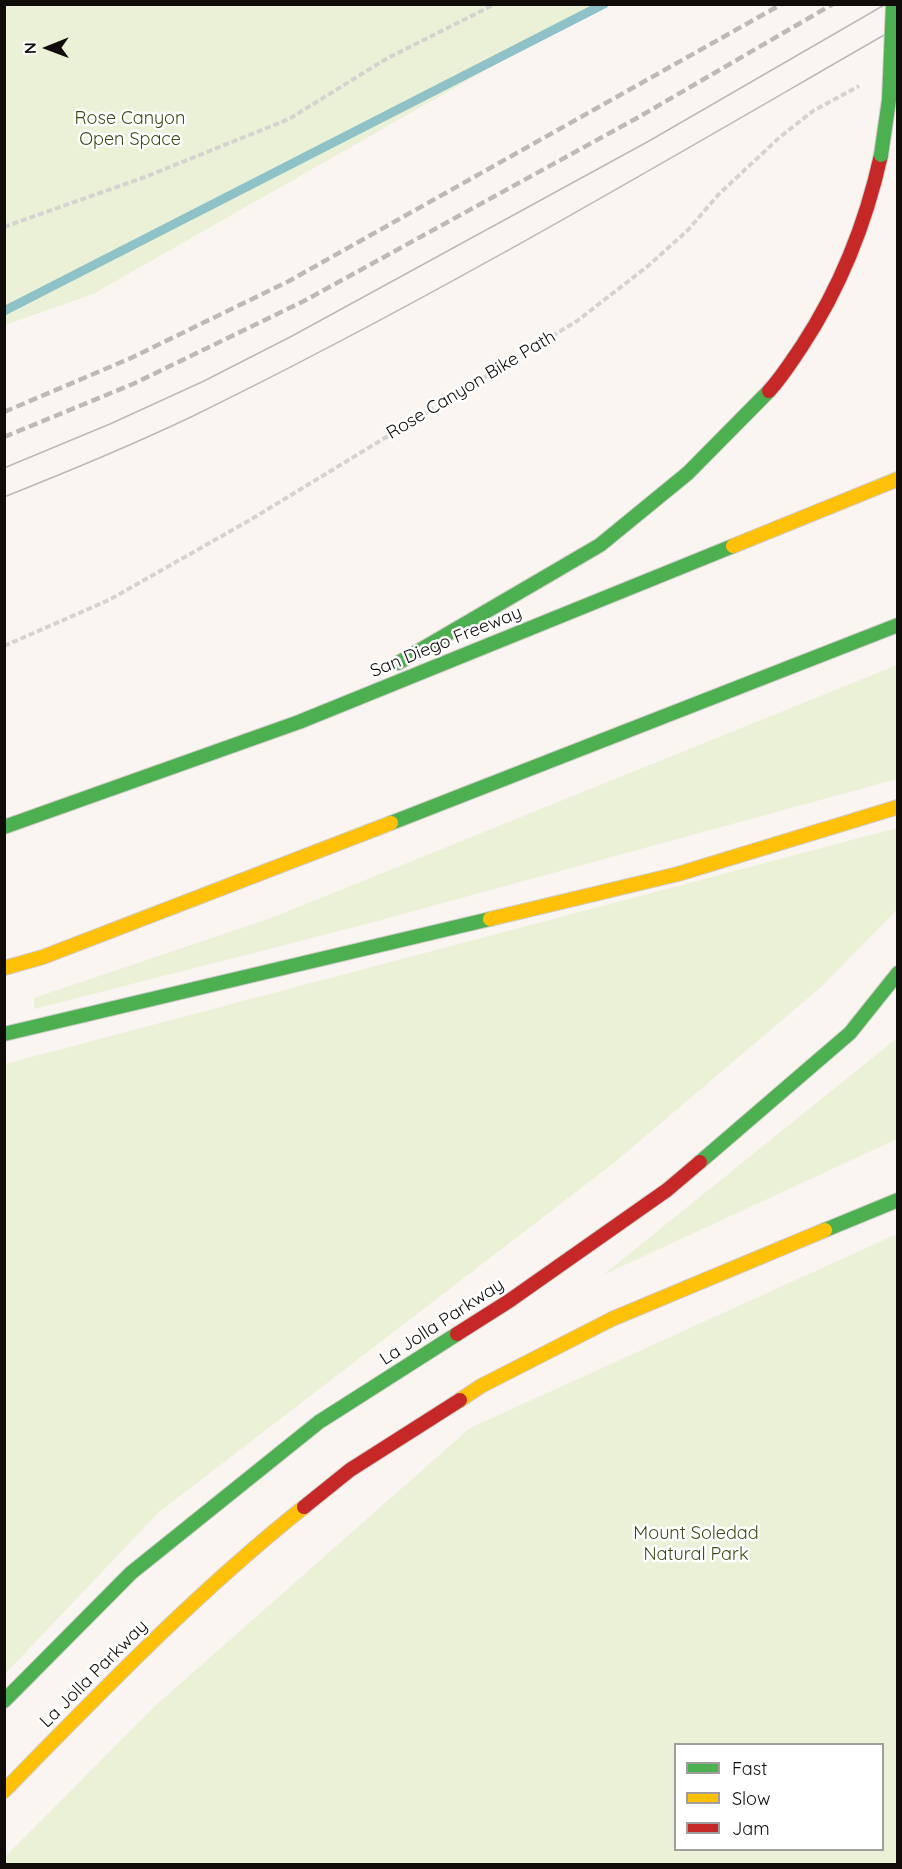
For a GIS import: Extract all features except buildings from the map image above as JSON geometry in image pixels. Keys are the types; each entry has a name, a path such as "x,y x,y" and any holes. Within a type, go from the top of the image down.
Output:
{"highway":[{"path":"298,722 600,545 688,474 780,379 819,320 856,242 873,191 889,100 893,4"},
{"name":"San Diego Freeway","path":"4,827 298,722 897,479"},
{"path":"4,968 43,957 658,721 897,625"},
{"path":"4,1034 678,874 897,807"},
{"name":"La Jolla Parkway","path":"4,1701 131,1573 319,1422 509,1301 667,1190 850,1034 897,974"},
{"name":"La Jolla Parkway","path":"4,1791 148,1644 267,1536 350,1470 481,1386 612,1318 897,1200"}],"path":[{"path":"4,227 145,177 289,119 387,59 495,4"},
{"name":"Rose Canyon Bike Path","path":"4,646 109,600 210,543 577,321 648,267 688,230 718,195 780,137 813,111 867,81"}],"green space":[{"name":"Rose Canyon Open Space","path":"4,5 600,5 93,294 5,325"},
{"path":"897,665 897,779 355,927 34,1009 34,998 271,918"},
{"path":"897,828 897,910 821,987 615,1162 159,1512 5,1674 5,1064"},
{"path":"897,1038 897,1139 603,1275"},
{"name":"Mount Soledad Natural Park","path":"897,1234 897,1864 5,1864 5,1857 155,1706 470,1428"}],"waterway":[{"path":"4,311 604,4"}],"tram line":[{"path":"4,468 110,424 204,381 292,336 649,141 886,4"},
{"path":"4,497 191,417 371,325 548,228 898,27"}],"railway":[{"path":"4,412 131,358 289,281 782,4"},
{"path":"4,437 133,384 304,301 637,118 833,4"}],"traffic: fast":[{"path":"881,155 889,100 893,4"},
{"path":"398,663 600,545 688,473 769,391"},
{"path":"4,827 299,722 733,546"},
{"path":"391,823 898,625"},
{"path":"4,1034 490,919"},
{"path":"700,1162 850,1033 898,973"},
{"path":"825,1230 898,1200"},
{"path":"4,1701 131,1573 319,1422 457,1334"}],"traffic: slow":[{"path":"733,546 898,479"},
{"path":"490,919 678,874 898,807"},
{"path":"4,968 43,957 391,823"},
{"path":"460,1400 481,1386 612,1319 825,1230"},
{"path":"4,1791 113,1680 187,1609 304,1507"}],"traffic: jam":[{"path":"769,391 816,324 840,278 868,205 881,155"},
{"path":"457,1334 509,1301 667,1190 700,1162"},
{"path":"304,1507 350,1470 460,1400"}]}
